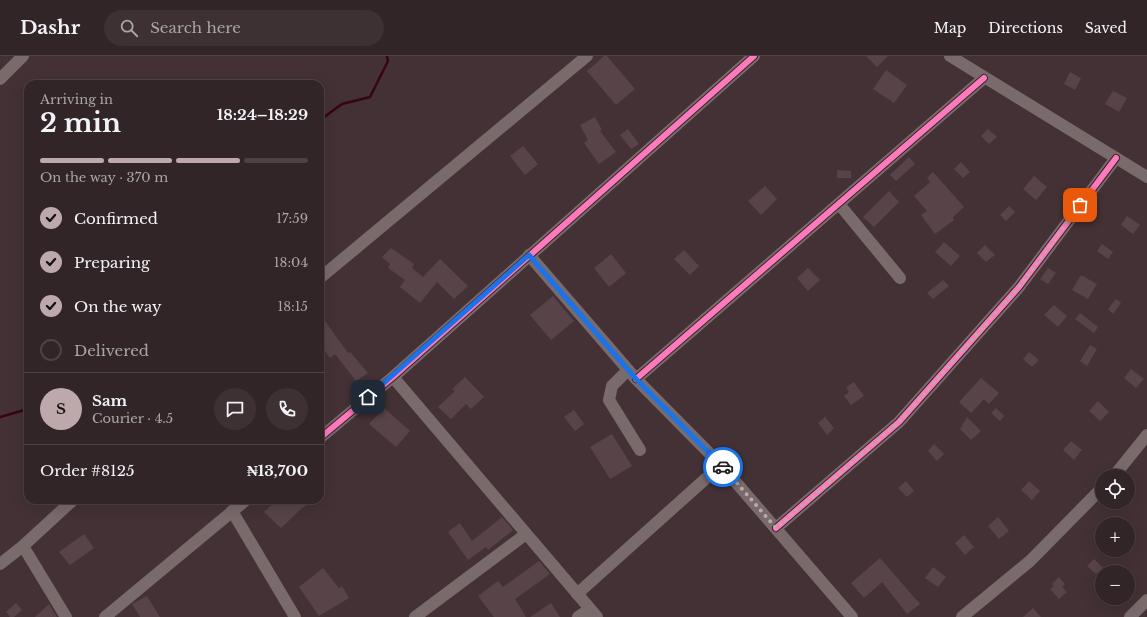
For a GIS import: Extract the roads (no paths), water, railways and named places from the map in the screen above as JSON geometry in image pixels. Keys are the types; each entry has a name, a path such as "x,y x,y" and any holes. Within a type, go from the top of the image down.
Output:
{"street":[{"path":"324,275 587,56"},
{"path":"324,435 393,377 754,56"},
{"path":"950,56 1147,177"},
{"path":"0,79 19,57"},
{"path":"636,379 984,78"},
{"path":"776,528 899,422 1019,287 1116,158"},
{"path":"838,204 900,278"},
{"path":"529,255 636,379 721,465 852,617"},
{"path":"628,370 612,386 610,400 640,450"},
{"path":"393,377 594,613 578,617"},
{"path":"1120,469 1147,435"},
{"path":"577,594 721,465"},
{"path":"962,617 1030,561 1095,495"},
{"path":"0,564 23,546 69,504"},
{"path":"105,617 241,504"},
{"path":"232,511 295,617"},
{"path":"415,617 526,534"},
{"path":"23,546 66,617"},
{"path":"1130,617 1147,600"}],"waterway":[{"path":"324,117 342,104 370,97 388,61 387,56"},
{"path":"0,417 24,410"}]}
